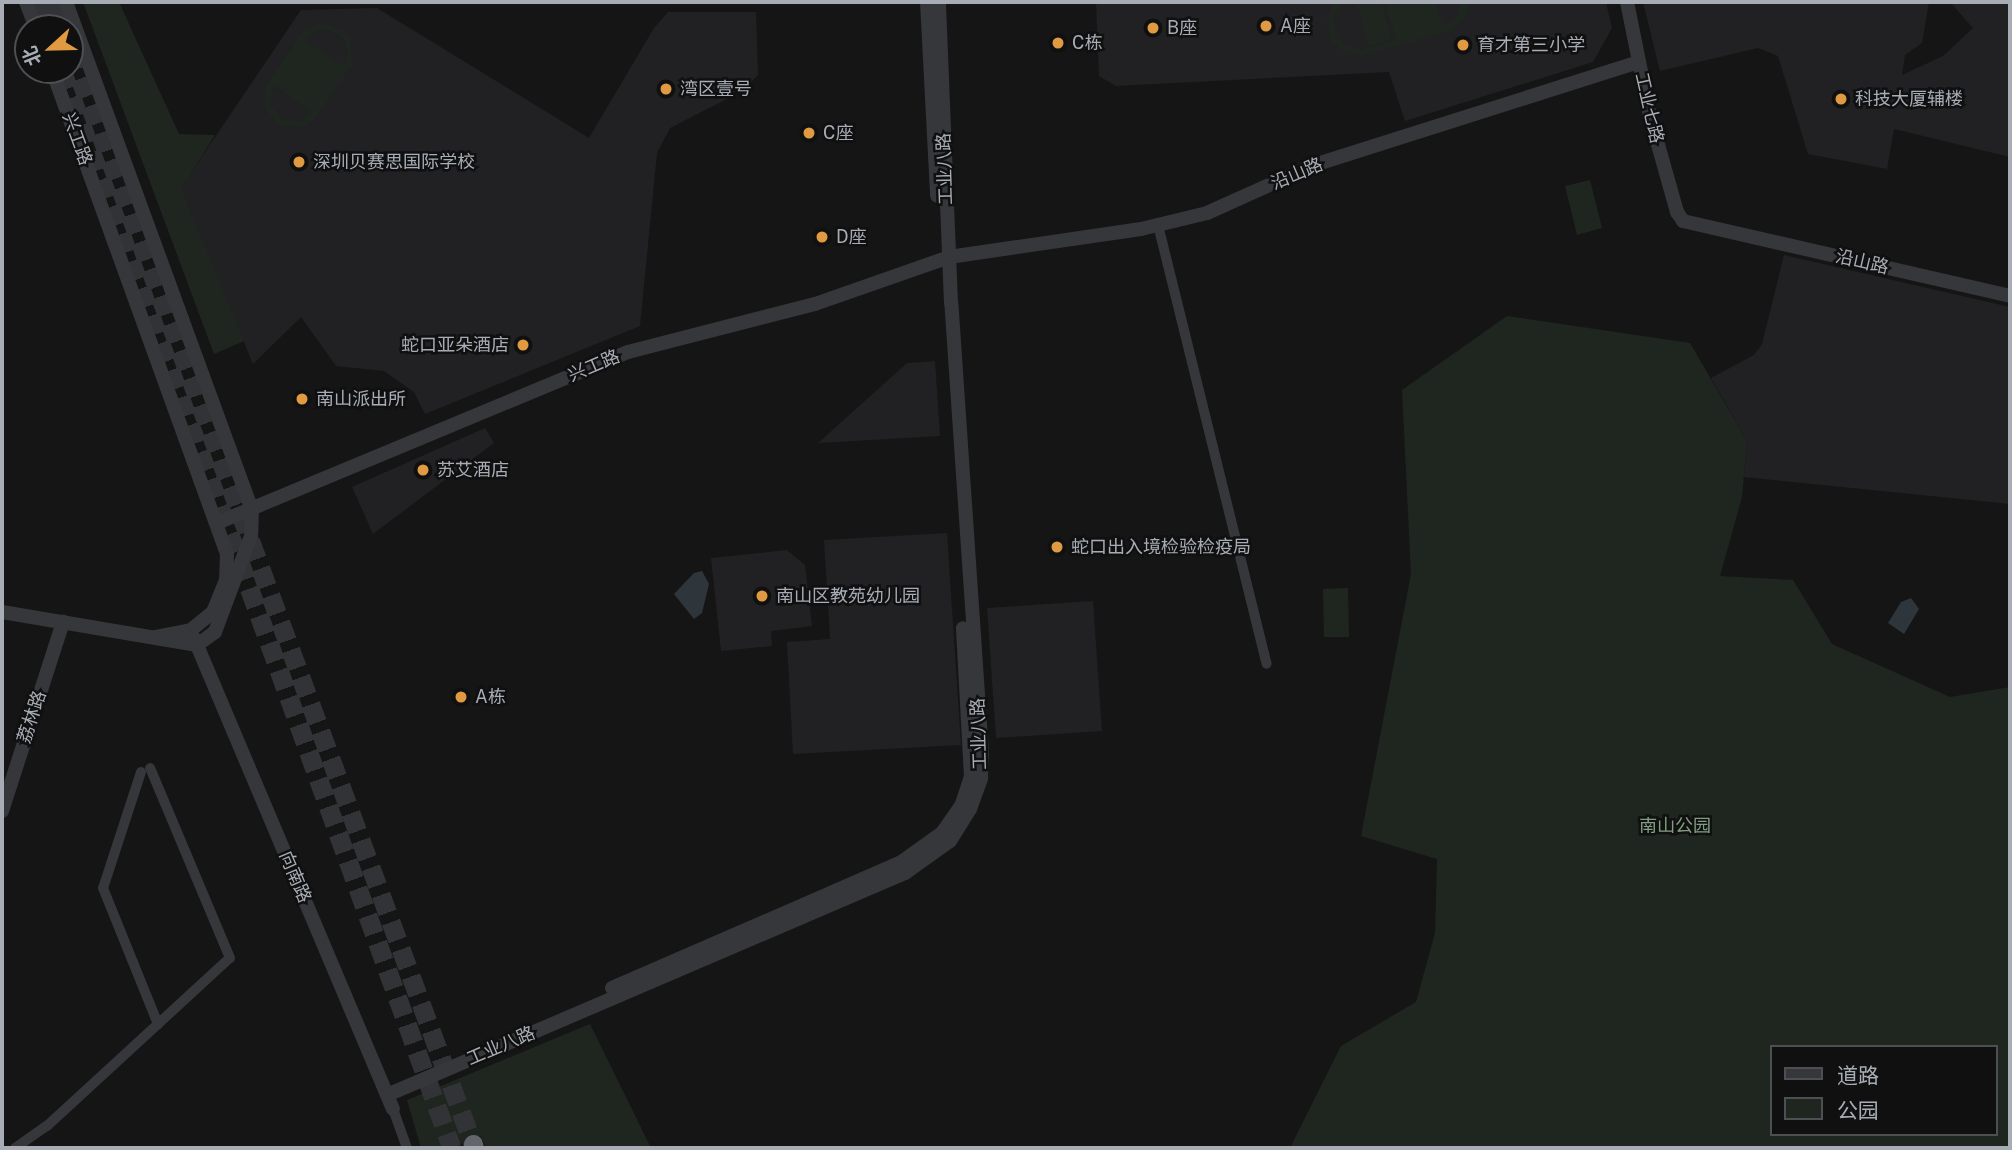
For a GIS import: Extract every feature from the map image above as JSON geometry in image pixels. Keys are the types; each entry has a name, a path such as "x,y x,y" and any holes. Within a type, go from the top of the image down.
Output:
{"street":[{"name":"兴工路","path":"66,2 252,510 251,536 215,632 197,645"},
{"name":"工业八路","path":"388,1097 900,863 928,846 952,821 967,792 972,754 927,2"},
{"name":"工业八路","path":"939,2 944,259"},
{"name":"工业七路","path":"1628,2 1639,62 1676,212"},
{"name":"沿山路","path":"944,259 1158,225 1207,214 1314,165 1639,62"},
{"name":"兴工路","path":"57,84 227,554 226,580 213,612 191,630"},
{"name":"沿山路","path":"1676,212 1690,224 2010,296"},
{"path":"1158,225 1267,663"},
{"name":"兴工路","path":"217,523 628,352 815,303 944,259"},
{"path":"2,612 197,645"},
{"name":"荔林路","path":"2,811 62,622"},
{"path":"155,637 191,630"},
{"name":"向南路","path":"191,630 388,1097"},
{"path":"15,1148 47,1126 230,958 146,770 103,888 158,1024"},
{"path":"388,1097 407,1148"}],"shaded area":[{"path":"1096,2 1606,2 1612,28 1593,62 1405,121 1389,72 1116,86 1099,76"},
{"path":"1643,2 1929,2 1922,43 1905,55 1902,75 1943,56 1973,28 1950,2 2010,2 2010,157 1894,129 1887,169 1808,154 1778,56 1758,48 1660,71"},
{"path":"377,8 589,138 654,28 668,12 756,12 758,75 741,92 670,128 657,153 640,326 425,414 414,392 384,371 336,366 301,317 253,364 180,189 301,10"},
{"path":"1784,255 2010,307 2010,504 1744,477 1747,441 1711,378 1754,355 1762,344"},
{"path":"935,361 940,436 818,443 907,363"},
{"path":"485,428 494,443 373,534 352,487"},
{"path":"947,533 961,745 793,754 787,642 830,639 824,540"},
{"name":"南山区教苑幼儿园","path":"787,550 805,565 812,626 771,631 772,646 721,651 711,558"},
{"path":"702,571 709,584 702,613 694,619 674,594 694,573"},
{"path":"1911,598 1919,609 1904,634 1888,623 1901,602"},
{"path":"1093,601 1102,731 996,738 987,608"}],"green space":[{"path":"83,2 119,2 179,134 215,135 181,189 244,341 214,354"},
{"path":"1334,2 1344,2 1334,16 1337,37 1347,46 1360,49 1396,40 1385,2 1435,2 1443,26 1455,19 1462,2 1469,2 1465,17 1453,30 1361,56 1344,52 1331,40 1326,23"},
{"path":"1356,2 1381,2 1392,39 1369,46"},
{"path":"324,22 349,35 353,64 313,121 301,128 279,125 265,109 265,87 304,30","holes":["319,30 335,32 344,39 348,50 344,66 305,40","274,85 312,112 299,121 282,119 271,106"]},
{"path":"1590,180 1602,228 1577,235 1565,186"},
{"name":"南山公园","path":"1507,316 1690,343 1747,441 1742,497 1720,576 1793,580 1832,644 1950,697 2010,687 2010,1148 1290,1148 1341,1046 1416,1002 1435,933 1437,859 1361,836 1411,574 1402,390"},
{"path":"1348,588 1349,637 1324,637 1323,589"},
{"path":"590,1024 651,1148 486,1148 481,1136 449,1148 421,1148 407,1100"}],"tunnel":[{"path":"37,2 41,14"},
{"path":"52,2 57,14"},
{"path":"67,84 452,1148"},
{"path":"82,84 473,1144"}],"place":[{"name":"A座","path":"1266,26"},
{"name":"B座","path":"1153,28"},
{"name":"C栋","path":"1058,43"},
{"name":"育才第三小学","path":"1463,45"},
{"name":"湾区壹号","path":"666,89"},
{"name":"科技大厦辅楼","path":"1841,99"},
{"name":"C座","path":"809,133"},
{"name":"深圳贝赛思国际学校","path":"299,162"},
{"name":"D座","path":"822,237"},
{"name":"蛇口亚朵酒店","path":"523,345"},
{"name":"南山派出所","path":"302,399"},
{"name":"苏艾酒店","path":"423,470"},
{"name":"蛇口出入境检验检疫局","path":"1057,547"},
{"name":"南山区教苑幼儿园","path":"762,596"},
{"name":"A栋","path":"461,697"}]}
